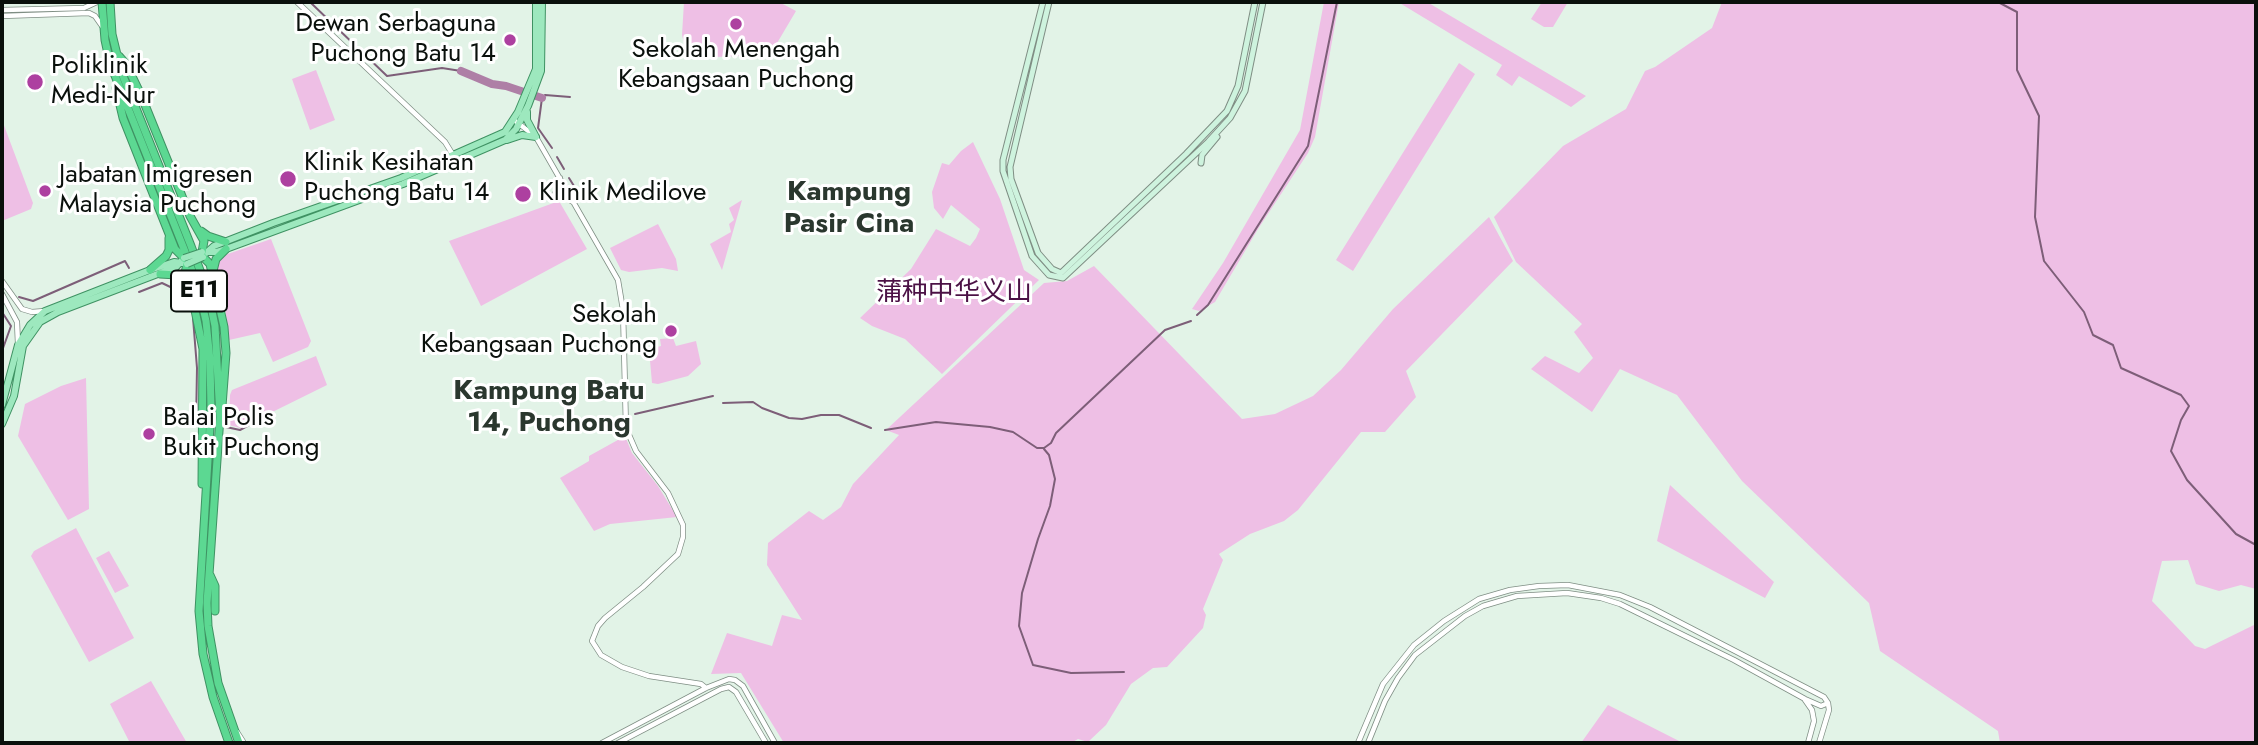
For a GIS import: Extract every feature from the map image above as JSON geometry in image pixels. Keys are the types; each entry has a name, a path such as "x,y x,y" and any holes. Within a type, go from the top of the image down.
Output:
{"highway":[{"name":"E11","path":"99,2 114,73 184,249 199,290 206,321 211,409 199,611 213,697 229,743"},
{"name":"E11","path":"110,2 109,12 116,52 208,292 215,326 219,417 208,626 218,683 231,723 241,743"},
{"path":"116,52 126,64 141,94 190,216 204,242 204,254 210,264 224,327 226,373 219,417"},
{"path":"114,73 123,118 177,253 184,261 203,349 203,523"},
{"path":"190,216 208,236 226,245 215,261 213,275"},
{"path":"150,270 166,256 169,250 169,234"},
{"path":"160,274 169,273 181,277 192,295"},
{"path":"210,574 215,586 215,611"}],"main road":[{"path":"533,87 537,58 536,2"},
{"path":"505,140 527,104 542,59 542,2"},
{"path":"1043,2 1003,160 1003,172 1032,256 1053,278 1066,276 1220,131"},
{"path":"1049,2 1010,167 1011,179 1038,253 1052,269 1061,273 1186,155 1227,111 1238,86 1255,2"},
{"path":"1201,163 1202,155 1214,142 1245,91 1263,2"},
{"path":"527,104 527,120 536,137"},
{"path":"2,424 14,396 23,346 33,329 47,316 150,270 204,254 401,178 505,132 517,122"},
{"path":"274,226 403,184 505,140 522,135 536,137"},
{"path":"2,405 18,345 30,325 45,311 160,274 184,261"}],"street":[{"path":"2,10 84,8 99,2"},
{"path":"297,2 445,142 453,155"},
{"path":"2,16 89,13 95,16 103,27"},
{"path":"517,122 536,137 618,280 623,306 626,359 624,411 630,440 668,493 681,517 684,534 681,549 675,558 605,618 592,640 600,655 622,667 649,676 701,684 706,688"},
{"path":"560,177 560,184 554,195 574,202"},
{"path":"2,281 22,309 32,312 45,311"},
{"path":"2,294 17,321 18,345"},
{"path":"1358,743 1383,684 1403,658 1427,634 1479,599 1510,590 1568,585 1600,590 1630,599 1824,698 1829,710 1819,743"},
{"path":"1368,743 1385,701 1415,655 1465,616 1483,606 1517,596 1567,593 1620,604 1734,660 1805,699 1821,706 1828,703"},
{"path":"602,743 724,680 739,682 775,743"},
{"path":"618,743 729,687 736,692 766,743"},
{"path":"1805,699 1812,710 1814,721 1808,743"}],"green space":[{"name":"Sekolah Menengah Kebangsaan Puchong","path":"684,2 779,2 796,11 770,55 688,58 682,35"},
{"path":"1324,2 1339,2 1315,137 1308,153 1258,229 1215,302 1199,311 1192,309 1223,263 1300,130"},
{"path":"1398,2 1427,2 1586,96 1571,107 1519,76 1512,86 1496,75 1502,65"},
{"path":"1542,2 1568,2 1553,27 1544,27 1531,19"},
{"path":"1722,2 2256,2 2256,589 2241,585 2219,591 2196,584 2188,560 2162,561 2152,601 2195,646 2205,649 2256,624 2256,743 2000,743 1998,731 1880,651 1869,603 1742,481 1677,395 1620,369 1592,412 1531,369 1545,356 1579,373 1593,358 1574,332 1582,324 1516,262 1494,217 1563,146 1626,109 1645,71 1712,28"},
{"path":"1459,63 1475,74 1353,271 1336,260"},
{"path":"316,70 335,120 310,130 292,79"},
{"path":"2,120 33,203 31,209 2,221"},
{"name":"蒲种中华义山","path":"973,142 1000,199 1024,270 1039,280 942,374 905,339 872,326 860,318 911,269 936,229 970,246 976,238 980,229 951,205 943,219 934,208 932,192 942,163 949,165"},
{"path":"742,200 722,270 710,244 731,232 729,224 734,220 729,208"},
{"path":"559,201 587,249 481,306 449,241"},
{"path":"1489,217 1513,261 1406,371 1416,397 1385,432 1361,432 1298,510 1284,521 1250,534 1219,554 1223,560 1203,609 1206,615 1203,628 1167,667 1153,668 1131,684 1106,725 1088,742 1078,739 1071,743 784,743 741,673 711,674 727,633 772,646 782,615 802,620 767,565 768,543 809,511 823,520 841,507 853,484 899,435 886,430 1044,283 1067,281 1094,266 1242,419 1275,414 1313,396 1341,370 1393,309"},
{"path":"658,224 676,259 678,271 662,268 629,272 621,270 610,248"},
{"path":"271,239 311,341 308,347 273,362 260,333 229,340 225,307 216,277 216,268 222,256"},
{"path":"673,338 676,346 696,341 701,364 688,376 658,384 652,383 649,349 661,346 660,339"},
{"path":"316,356 327,385 240,428 229,425 232,390"},
{"path":"86,378 89,509 68,520 18,436 25,404 61,386"},
{"path":"625,436 632,453 658,486 677,517 610,524 594,531 560,478 589,461 589,456"},
{"path":"1670,485 1774,582 1765,598 1657,541"},
{"path":"76,528 134,638 89,662 31,556 34,551"},
{"path":"109,551 129,586 115,593 96,558"},
{"path":"151,681 187,743 130,743 110,704"},
{"path":"1608,705 1683,743 1581,743"}],"waterway":[{"path":"310,2 387,76 442,68 461,71"},
{"path":"1197,315 1208,305 1308,146 1337,2"},
{"path":"1998,2 2017,12 2017,70 2039,116 2035,217 2044,261 2084,312 2093,335 2113,345 2121,368 2181,395 2189,406 2181,420 2171,451 2187,480 2236,534 2256,545"},
{"path":"461,71 492,84 542,98"},
{"path":"552,148 538,128 542,98 545,95 570,97"},
{"path":"557,157 564,169"},
{"path":"569,178 574,186"},
{"path":"19,297 33,301 125,261 129,268"},
{"path":"139,292 162,283 185,294 191,309"},
{"path":"2,312 11,326 2,351 2,362"},
{"path":"193,318 197,368 196,425 199,425"},
{"path":"885,430 936,422 990,427 1013,432 1037,448 1044,448 1051,443 1056,433 1165,330 1191,321"},
{"path":"635,414 713,396"},
{"path":"723,403 753,402 789,418 839,415 871,428"},
{"path":"226,427 240,430 271,413"},
{"path":"1044,449 1049,455 1055,479 1050,506 1022,593 1019,626 1033,665 1071,673 1124,672"}],"place":[{"name":"Sekolah Menengah Kebangsaan Puchong","path":"736,24"},
{"name":"Dewan Serbaguna Puchong Batu 14","path":"510,40"},
{"name":"Poliklinik Medi-Nur","path":"35,82"},
{"name":"Klinik Kesihatan Puchong Batu 14","path":"288,179"},
{"name":"Jabatan Imigresen Malaysia Puchong","path":"45,191"},
{"name":"Klinik Medilove","path":"523,194"},
{"name":"Sekolah Kebangsaan Puchong","path":"671,331"},
{"name":"Balai Polis Bukit Puchong","path":"149,434"}],"district":[{"name":"Kampung Pasir Cina","path":"849,209"},
{"name":"Kampung Batu 14, Puchong","path":"549,408"}]}
